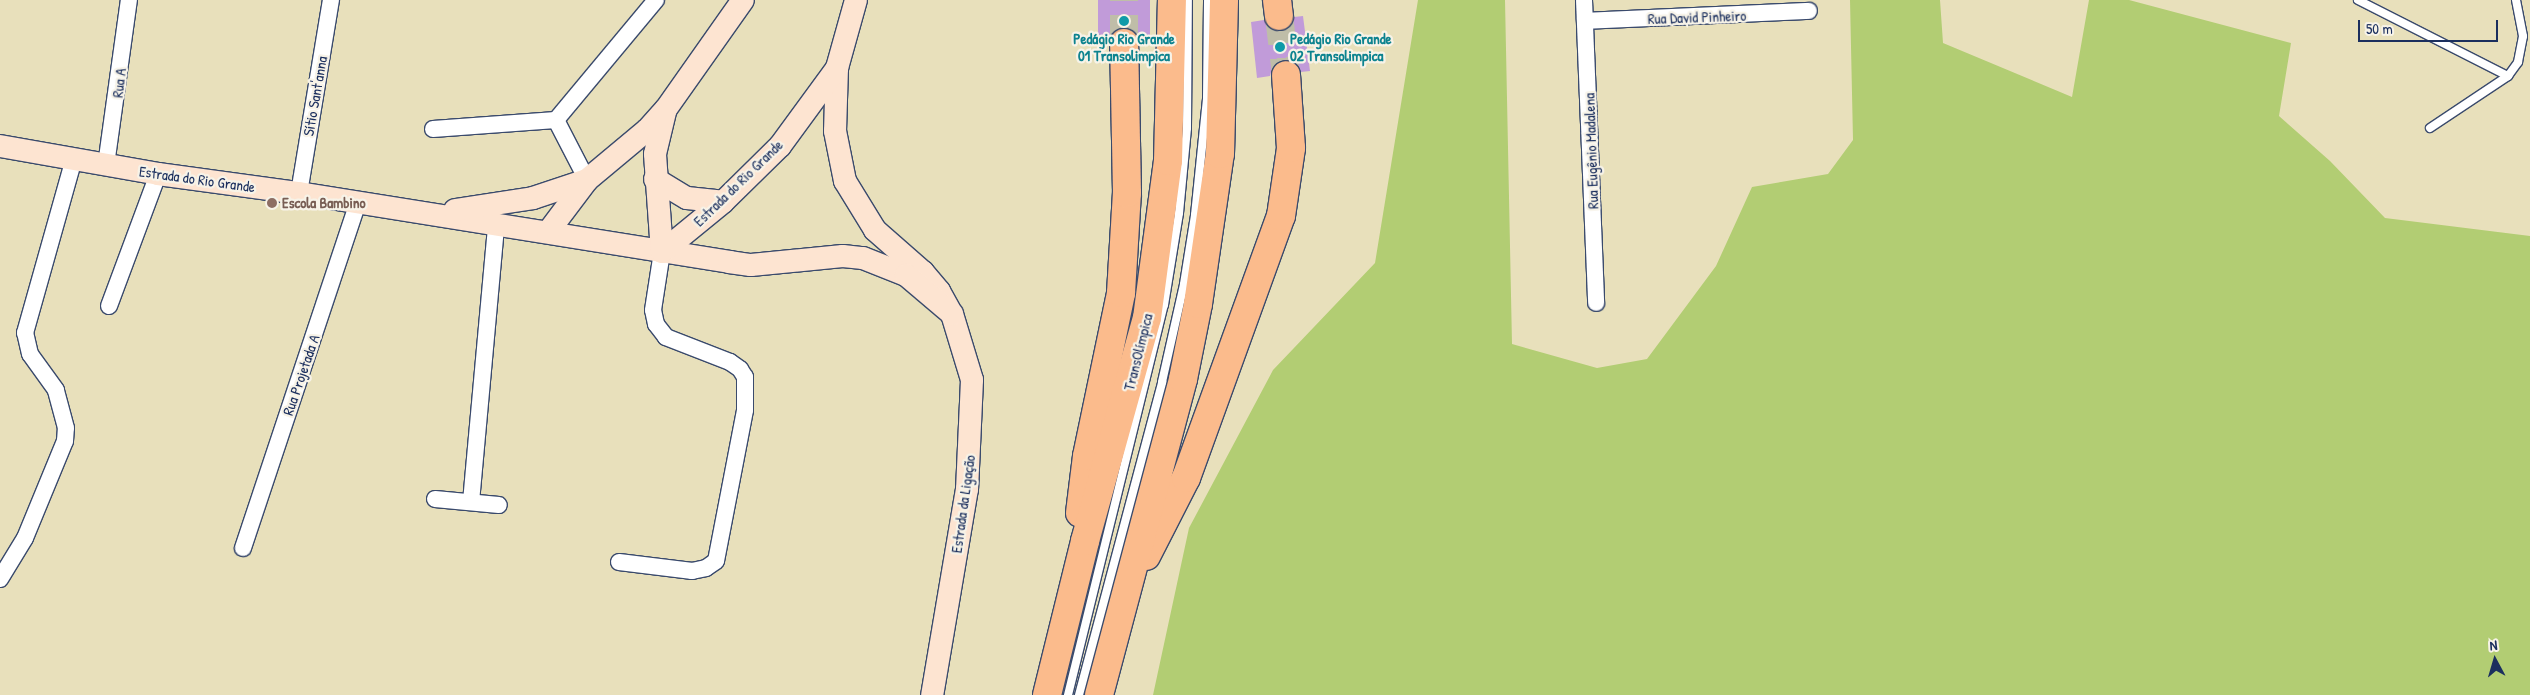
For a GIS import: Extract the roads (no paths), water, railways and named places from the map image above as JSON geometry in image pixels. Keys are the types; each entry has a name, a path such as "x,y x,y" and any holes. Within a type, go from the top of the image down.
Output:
{"highway":[{"name":"TransOlímpica","path":"1047,695 1085,541 1147,318 1168,161 1172,0"},
{"path":"1099,695 1183,379 1210,236 1220,154 1224,0"},
{"path":"1085,541 1080,520 1086,456 1122,293 1127,193 1124,44"},
{"path":"1125,593 1186,478 1281,216 1291,148 1286,75"}],"street":[{"name":"Rua A","path":"106,165 129,0"},
{"name":"Sítio Sant'anna","path":"299,193 331,0"},
{"path":"433,129 556,120 656,0"},
{"name":"Estrada do Rio Grande","path":"424,214 532,198 587,180 647,130 666,109 743,0"},
{"name":"Rua Eugênio Madalena","path":"1584,0 1596,302"},
{"name":"Estrada do Rio Grande","path":"0,146 158,174 358,202 662,252 723,202 780,146 837,68 851,5"},
{"name":"Rua David Pinheiro","path":"1585,21 1809,12"},
{"name":"Estrada da Ligação","path":"837,68 835,131 845,181 875,230 923,272 952,314 972,380 973,414 967,490 932,695"},
{"name":"Estrada do Rio Grande","path":"662,252 655,179 655,154 666,109"},
{"path":"548,232 587,180 556,120"},
{"path":"0,578 25,538 65,441 66,428 56,390 30,354 26,333 74,159"},
{"path":"109,306 158,174"},
{"path":"655,179 687,198 723,202"},
{"name":"Rua Projetada A","path":"243,548 358,202"},
{"path":"471,502 496,225"},
{"path":"619,562 692,571 706,568 716,561 745,410 745,377 740,369 730,362 666,337 656,324 653,310 662,252 751,265 843,256 862,258 906,275 952,314"},
{"path":"435,500 499,505"}],"lane":[{"name":"TransOlímpica","path":"1068,695 1164,305 1179,213 1187,128 1188,0"},
{"name":"TransOlímpica","path":"1079,695 1162,382 1184,284 1195,215 1206,98 1208,0"},
{"path":"2358,0 2508,76"},
{"path":"2430,128 2508,76 2522,50 2516,0"}],"tunnel":[{"path":"1124,0 1124,43"},
{"path":"1279,16 1286,75"}],"place":[{"name":"Pedágio Rio Grande 01 Transolimpica","path":"1124,21"},
{"name":"Pedágio Rio Grande 02 Transolimpica","path":"1280,47"},
{"name":"Escola Bambino","path":"272,203"}]}
